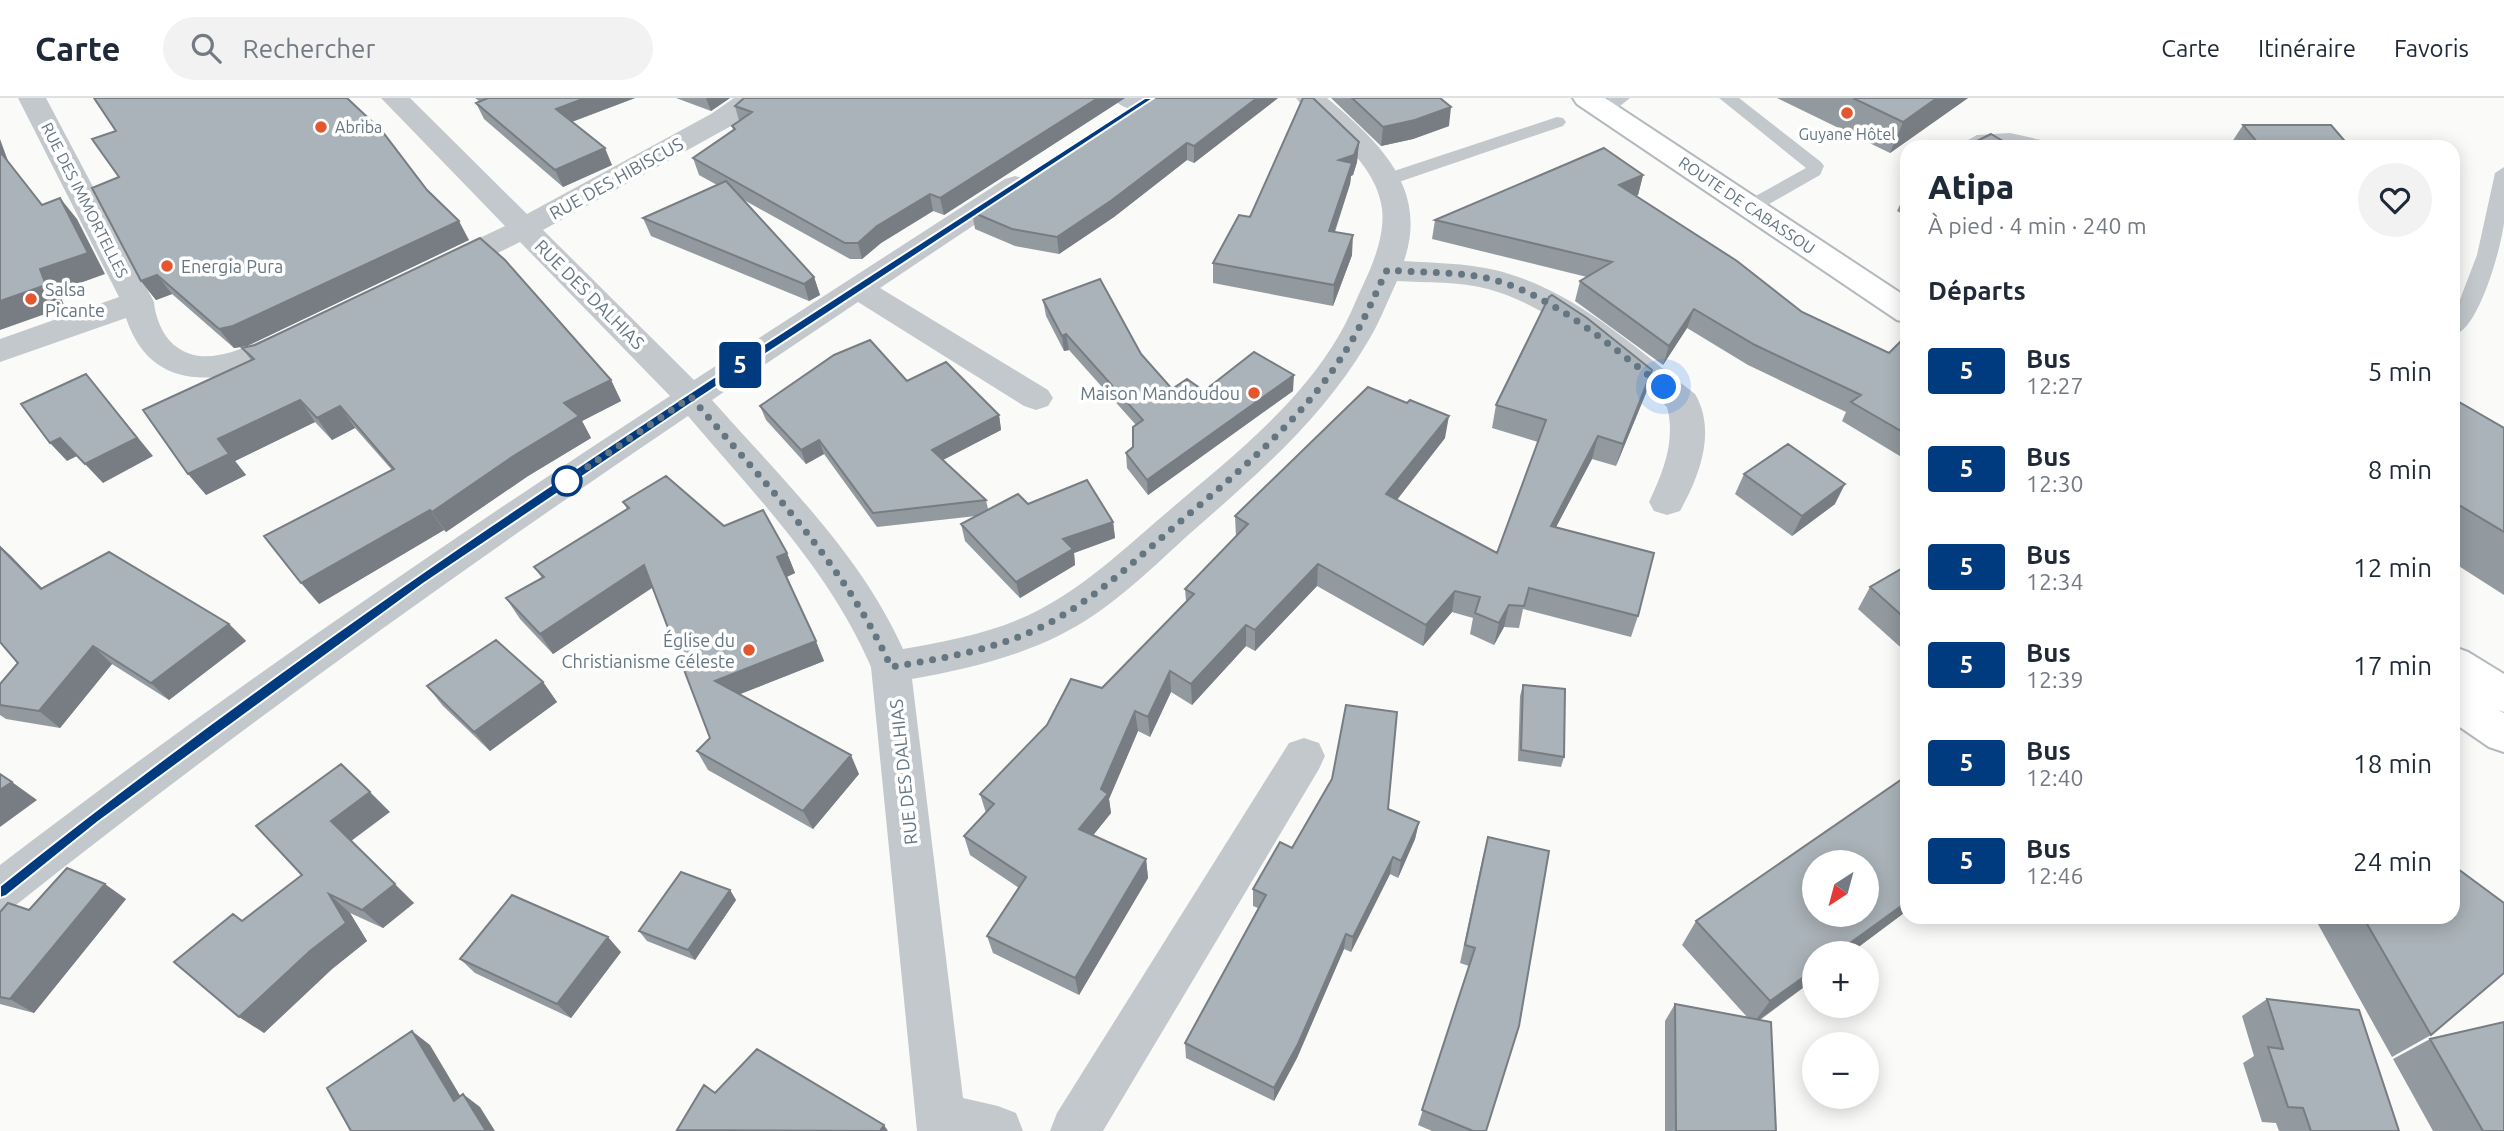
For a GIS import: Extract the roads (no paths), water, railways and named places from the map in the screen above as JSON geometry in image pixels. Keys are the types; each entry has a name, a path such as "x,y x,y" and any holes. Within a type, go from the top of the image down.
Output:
{"main road":[{"name":"ROUTE DE CABASSOU","path":"1604,102 1749,206 1900,308"},
{"path":"2460,667 2504,695"},
{"path":"2460,706 2504,735"}],"street":[{"name":"RUE DES IMMORTELLES","path":"32,98 138,302"},
{"name":"RUE DES DALHIAS","path":"395,98 691,397 831,561 874,628 891,667 942,1125"},
{"name":"RUE DES HIBISCUS","path":"416,280 525,228 721,120 752,98"},
{"path":"891,667 968,653 1010,640 1049,623 1099,592 1272,442 1318,391 1351,342 1387,270 1394,240 1397,208 1386,180 1352,135 1310,98"},
{"path":"0,891 92,817 418,581 691,397 1038,170"},
{"path":"1387,270 1480,277 1541,299 1567,314 1683,402 1689,419 1690,438 1686,458 1667,502"},
{"path":"857,288 1036,398"},
{"path":"0,351 138,302 152,342 175,361 190,364 231,363 258,356 319,327"},
{"path":"1075,1131 1304,757"},
{"path":"942,1125 998,1131"}],"lane":[{"path":"1728,98 1815,166 1814,171 1749,206"},
{"path":"1386,180 1557,122"},
{"path":"1977,140 2019,140"},
{"path":"2460,323 2474,291 2494,223 2504,173"}],"place":[{"name":"Guyane Hôtel","path":"1847,113"},
{"name":"Abriba","path":"321,127"},
{"name":"Energia Pura","path":"167,266"},
{"name":"Salsa Picante","path":"31,299"},
{"name":"Maison Mandoudou","path":"1254,393"},
{"name":"Église du Christianisme Céleste","path":"749,650"}]}
